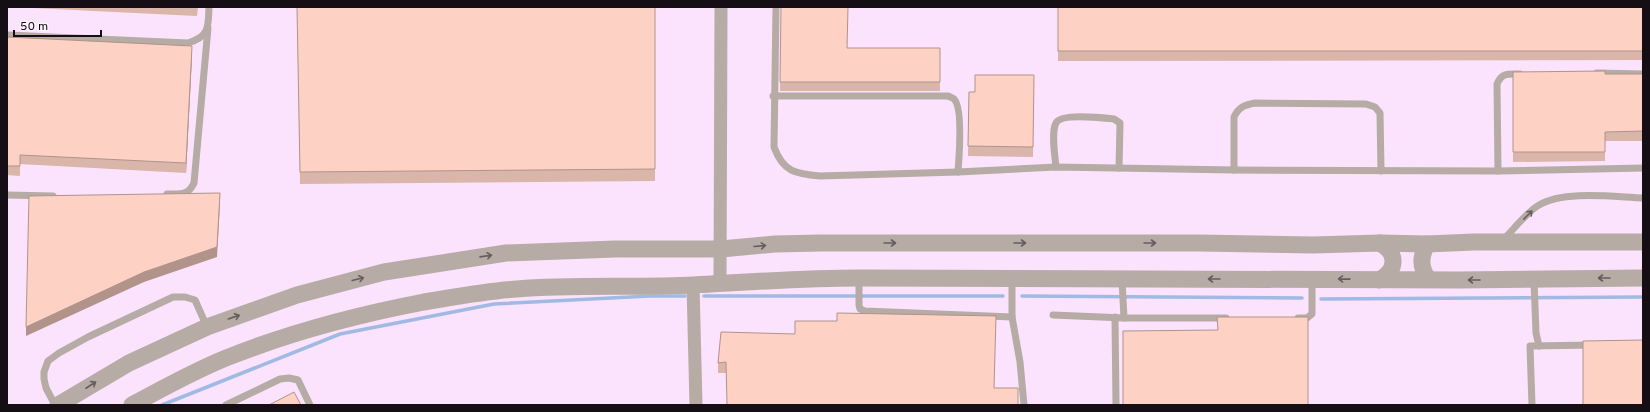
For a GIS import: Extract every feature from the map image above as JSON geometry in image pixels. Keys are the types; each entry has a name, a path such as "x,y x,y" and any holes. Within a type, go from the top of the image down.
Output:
{"street":[{"path":"720,283 721,7"},
{"path":"64,403 100,379 129,363 207,327 297,295 384,272 506,253 560,250 721,249 775,244 821,243 1200,242 1313,245 1380,242 1427,244 1500,242 1643,242"},
{"path":"1379,280 1386,276 1391,270 1393,262 1392,253 1380,242"},
{"path":"1427,244 1423,250 1421,266 1428,279"},
{"path":"132,405 175,382 224,359 278,338 353,317 459,296 515,289 550,287 694,285 798,278 859,284 1012,278 1123,285 1312,279 1428,279 1534,286 1643,278"},
{"path":"694,285 696,405"}],"lane":[{"path":"162,194 185,193 190,190 194,183 209,7"},
{"path":"776,7 773,96 774,148 778,159 789,170 803,174 820,176 958,172 1056,167 1380,171 1498,171 1643,168"},
{"path":"7,35 179,44 197,40 208,28"},
{"path":"1498,171 1497,84 1500,78 1505,74 1524,73"},
{"path":"1587,74 1643,74"},
{"path":"773,96 948,96 954,99 957,105 960,145 958,172"},
{"path":"1234,170 1234,117 1238,109 1244,105 1255,103 1366,104 1375,107 1380,113 1380,171"},
{"path":"1056,167 1054,132 1056,122 1061,118 1069,117 1114,119 1120,123 1119,168"},
{"path":"7,195 59,196"},
{"path":"1500,242 1538,205 1553,198 1573,196 1643,198"},
{"path":"1012,278 1012,317 1020,362 1024,405"},
{"path":"1289,318 1307,318 1312,314 1312,279"},
{"path":"859,284 860,309 865,311 1012,317"},
{"path":"1123,285 1124,318"},
{"path":"1534,286 1536,333 1539,346"},
{"path":"64,403 46,388 44,379 44,372 48,361 59,353 173,298 184,297 195,300 207,327"},
{"path":"1053,315 1124,318 1235,318"},
{"path":"1115,317 1116,405"},
{"path":"1532,405 1530,346 1598,345"},
{"path":"226,405 280,379 289,378 298,380 310,405"}],"shaded area":[{"path":"7,7 1643,7 1643,405 7,405"}],"building":[{"path":"297,7 655,7 655,169 300,172"},
{"path":"781,7 848,7 847,48 940,48 940,82 780,82"},
{"path":"1058,7 1643,7 1643,51 1058,51"},
{"path":"7,37 192,46 186,163 20,155 20,166 7,166"},
{"path":"1605,71 1605,74 1643,74 1643,131 1605,132 1605,152 1513,152 1513,72"},
{"path":"975,75 1034,75 1033,147 968,146 969,92 975,92"},
{"path":"220,193 217,247 144,272 26,327 29,196"},
{"path":"837,313 996,316 994,388 1018,388 1018,405 727,405 726,362 718,363 721,332 795,334 795,321 837,321"},
{"path":"1217,317 1308,317 1308,405 1123,405 1123,331 1218,330"},
{"path":"1643,340 1643,405 1583,405 1583,341"},
{"path":"294,392 301,405 269,405"}],"waterway":[{"path":"162,405 340,334 494,304 650,296 685,296"},
{"path":"704,296 1003,296"},
{"path":"1022,296 1302,298"},
{"path":"1321,299 1643,297"}]}
